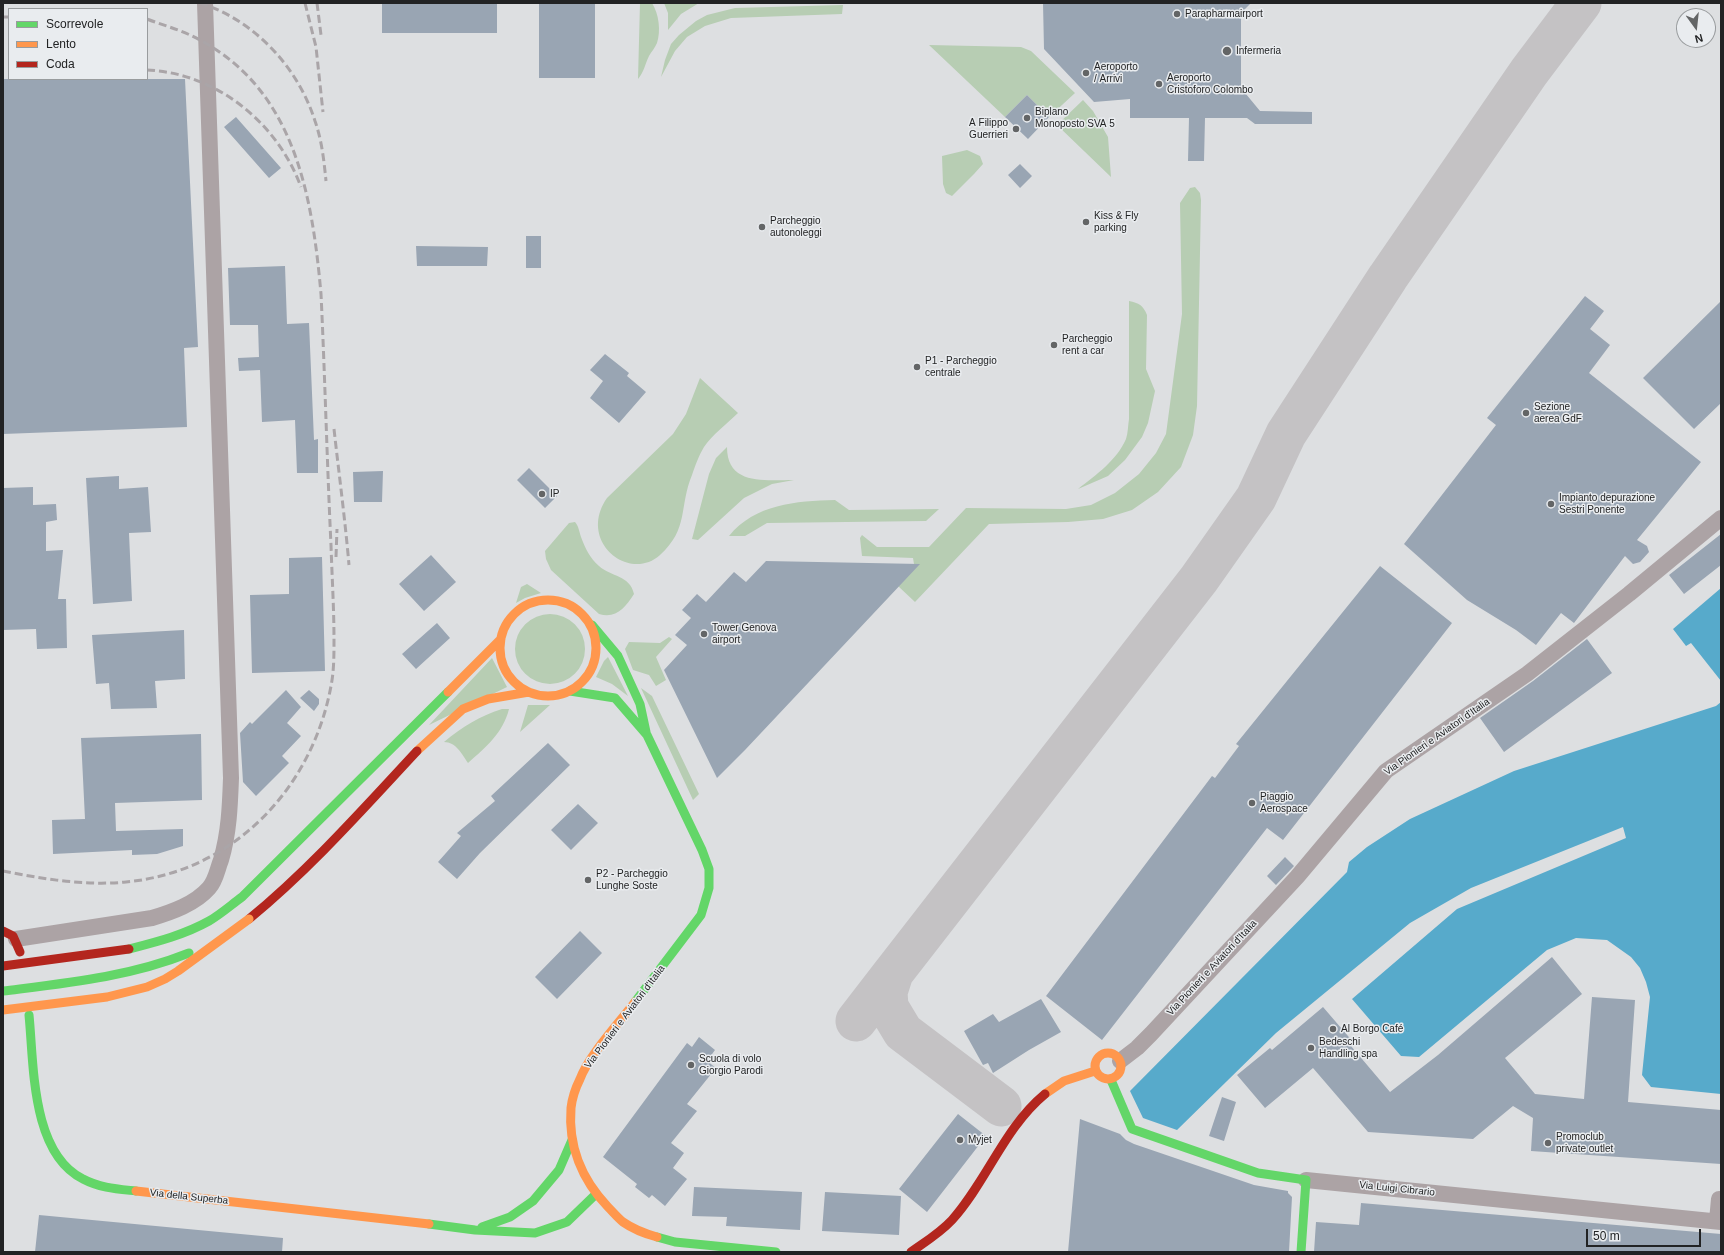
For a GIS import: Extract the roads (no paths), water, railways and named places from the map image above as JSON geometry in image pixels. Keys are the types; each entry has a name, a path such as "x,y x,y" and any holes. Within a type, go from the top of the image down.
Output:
{"main road":[{"path":"538,601 560,601 574,607 585,617 595,637 595,656 588,674 582,682 570,691 553,696 538,695 529,692 520,687 510,678 505,670 501,657 500,639 510,618 518,610 538,601"},
{"name":"Via Pionieri e Aviatori d'Italia","path":"585,617 618,656 640,704 647,735 702,850 709,870 709,888 701,915 612,1030 580,1078 571,1107 572,1140 579,1163 587,1181 596,1194 623,1222 647,1234 675,1242 776,1252"},
{"path":"3,966 129,949 176,936 198,927 220,914 242,896 500,639"},
{"name":"Via Pionieri e Aviatori d'Italia","path":"570,691 615,698 647,735"},
{"path":"3,1010 111,995 136,989 163,979 187,966 273,899 420,749 463,709 488,699 529,692"},
{"path":"3,991 103,978 134,972 193,951 212,942 249,919"},
{"name":"Via della Superba","path":"29,1015 38,1111 48,1138 61,1163 82,1179 106,1188 403,1220 475,1230 535,1233 567,1222 596,1194"},
{"path":"1105,1053 1111,1053 1117,1056 1120,1061 1121,1070 1113,1082 1101,1078 1095,1071 1094,1065 1100,1055 1105,1053"},
{"path":"910,1252 934,1237 957,1214 1014,1132 1044,1095 1067,1079 1095,1071"},
{"name":"Via Luigi Cibrario","path":"1113,1082 1132,1129 1168,1143 1258,1173 1306,1180"},
{"name":"Via della Superba","path":"475,1230 510,1217 533,1201 559,1170 572,1140"},
{"path":"1301,1252 1306,1180"},
{"path":"518,1211 526,1220"},
{"path":"537,1224 548,1229"}],"street":[{"path":"13,941 152,918 167,914 193,901 210,887 215,880 226,847 231,778 205,3"},
{"name":"Via Pionieri e Aviatori d'Italia","path":"1120,1061 1146,1039 1297,877 1386,771 1527,674 1629,594 1721,518"},
{"name":"Via Luigi Cibrario","path":"1306,1180 1719,1221 1719,1199 1721,1199"}],"water":[{"path":"1721,588 1721,681 1691,643 1686,646 1673,629"},
{"path":"1721,702 1721,1094 1651,1087 1642,1075 1650,997 1640,968 1631,957 1607,940 1576,938 1547,950 1419,1057 1401,1056 1352,999 1457,909 1626,838 1623,827 1471,888 1410,923 1276,1033 1177,1130 1143,1118 1130,1091 1347,872 1349,862 1367,847 1410,819 1514,771 1716,706"}],"railway":[{"path":"200,3 220,11 238,21 256,34 285,64 297,82 315,121 321,144 326,181"},
{"path":"305,3 316,47 323,112"},
{"path":"317,3 321,35"},
{"path":"3,17 8,17"},
{"path":"3,871 64,881 111,883 126,882 165,875 200,862 233,843 262,819 286,791 306,759 321,724 331,686 334,657 334,617 321,294 311,218 303,181 291,146 275,113 254,83 226,57 192,36 148,19"},
{"path":"148,70 172,73 197,80 220,91 241,105 260,122 277,142 290,163 301,187"},
{"path":"334,429 349,565"},
{"path":"336,557 337,529"}],"place":[{"name":"Parapharmairport","path":"1177,14"},
{"name":"Infermeria","path":"1227,51"},
{"name":"Aeroporto / Arrivi","path":"1086,73"},
{"name":"Aeroporto Cristoforo Colombo","path":"1159,84"},
{"name":"Biplano Monoposto SVA 5","path":"1027,118"},
{"name":"A Filippo Guerrieri","path":"1016,129"},
{"name":"Kiss & Fly parking","path":"1086,222"},
{"name":"Parcheggio autonoleggi","path":"762,227"},
{"name":"Parcheggio rent a car","path":"1054,345"},
{"name":"P1 - Parcheggio centrale","path":"917,367"},
{"name":"Sezione aerea GdF","path":"1526,413"},
{"name":"IP","path":"542,494"},
{"name":"Impianto depurazione Sestri Ponente","path":"1551,504"},
{"name":"Tower Genova airport","path":"704,634"},
{"name":"Piaggio Aerospace","path":"1252,803"},
{"name":"P2 - Parcheggio Lunghe Soste","path":"588,880"},
{"name":"Al Borgo Café","path":"1333,1029"},
{"name":"Bedeschi Handling spa","path":"1311,1048"},
{"name":"Scuola di volo Giorgio Parodi","path":"691,1065"},
{"name":"Myjet","path":"960,1140"},
{"name":"Promoclub private outlet","path":"1548,1143"}]}
